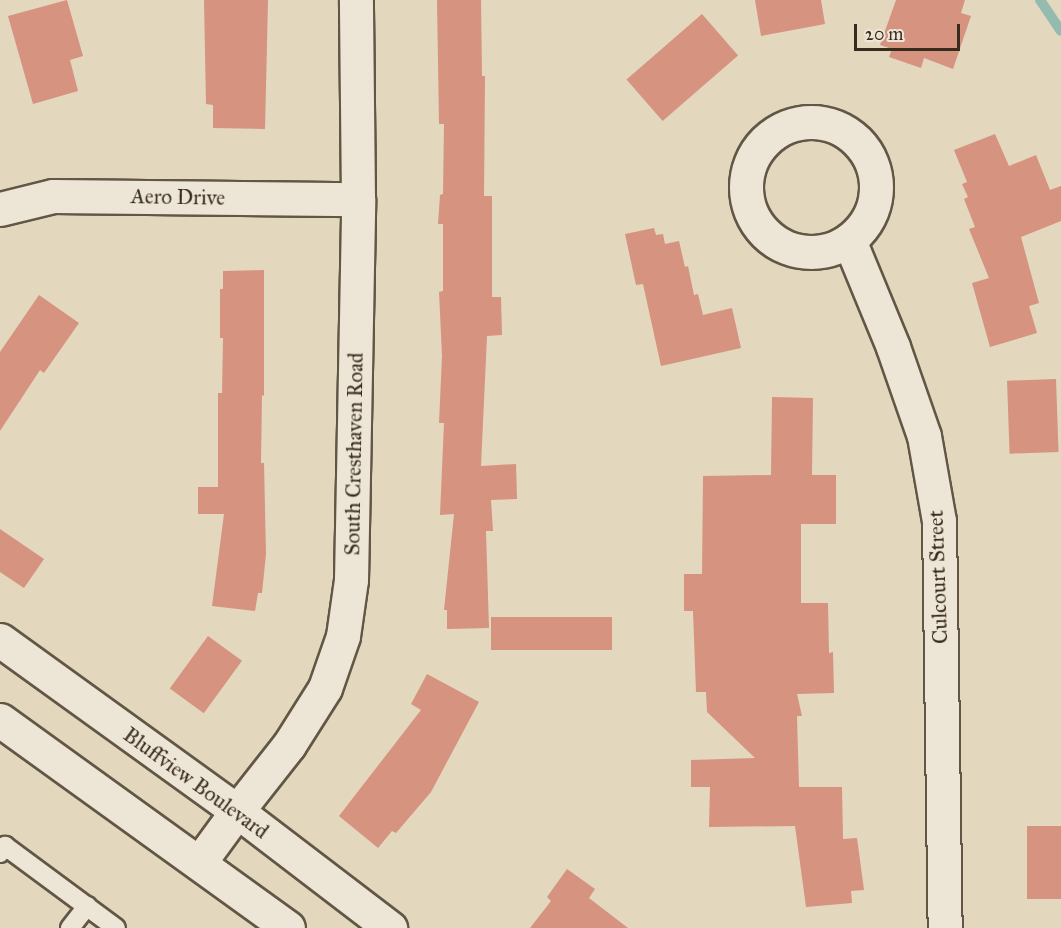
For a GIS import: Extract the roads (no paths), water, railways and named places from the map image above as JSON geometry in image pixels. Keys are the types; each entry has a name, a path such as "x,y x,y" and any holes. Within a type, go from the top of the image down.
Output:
{"street":[{"name":"South Cresthaven Road","path":"199,863 289,745 325,688 343,636 351,580 358,199 356,0"},
{"name":"Aero Drive","path":"0,209 53,196 358,199"},
{"name":"Culcourt Street","path":"849,240 893,347 924,436 939,521 945,928"},
{"name":"Bluffview Boulevard","path":"0,640 237,811 390,928"},
{"path":"0,720 288,928"}],"lane":[{"path":"2,847 116,928"},
{"path":"70,928 87,906"}],"waterway":[{"path":"1040,0 1061,31"}]}
